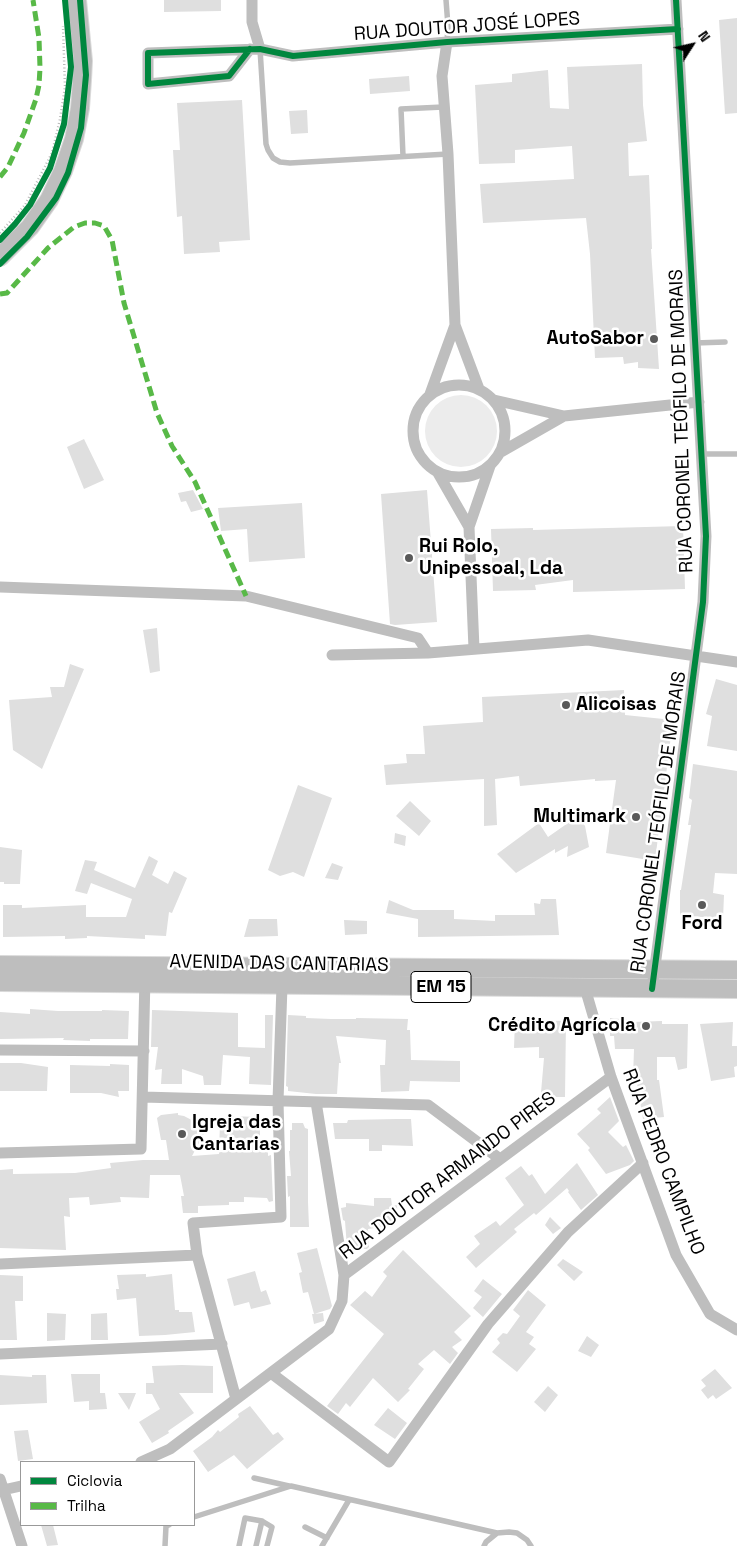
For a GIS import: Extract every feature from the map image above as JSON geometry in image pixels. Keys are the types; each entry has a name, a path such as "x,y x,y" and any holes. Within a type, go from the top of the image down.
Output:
{"main road":[{"path":"0,247 32,211 51,177 66,138 70,119 74,76 70,0"},
{"path":"0,257 30,227 49,200 74,139 79,116 83,61 77,0"},
{"name":"AVENIDA DAS CANTARIAS","path":"0,964 737,970"},
{"path":"551,988 579,980 642,978 654,968"},
{"name":"AVENIDA DAS CANTARIAS","path":"0,982 737,989"}],"street":[{"path":"252,0 255,49"},
{"name":"RUA CORONEL TEÓFILO DE MORAIS","path":"652,989 703,602 706,536 676,0"},
{"name":"RUA DOUTOR JOSÉ LOPES","path":"255,49 229,76 148,84 148,53 255,49 293,56 446,42 678,29"},
{"path":"446,42 442,76 448,154 455,325 479,389"},
{"path":"430,394 455,325"},
{"path":"494,400 501,412 505,425 505,439 501,452 490,466 478,474 465,478 451,477 438,473 426,464 416,451 412,436 413,420 419,406 430,394 444,387 456,384 468,385 479,389 494,400 564,416 698,402"},
{"path":"501,452 564,416"},
{"path":"474,649 469,527 490,466"},
{"path":"438,473 469,527"},
{"path":"0,587 246,596 418,638 428,652"},
{"path":"332,655 428,652 588,640 737,662"},
{"path":"0,1153 141,1149 145,965"},
{"path":"236,1399 197,1255 193,1223 281,1217 278,1101 282,986"},
{"name":"RUA PEDRO CAMPILHO","path":"585,988 611,1077 676,1255 710,1314 737,1330"},
{"path":"0,1050 144,1051"},
{"name":"RUA DOUTOR ARMANDO PIRES","path":"143,1461 170,1449 329,1329 342,1301 344,1275 611,1077"},
{"path":"143,1097 428,1105 500,1159"},
{"path":"316,1102 344,1275"},
{"path":"270,1373 389,1462 488,1324 568,1232 642,1163"},
{"path":"0,1264 197,1255"},
{"path":"0,1354 222,1344"},
{"path":"20,1486 2,1484 22,1546"}],"lane":[{"path":"446,0 448,26 446,42"},
{"path":"255,49 266,144 273,158 280,162 448,154"},
{"path":"403,156 401,109 443,107"},
{"path":"695,344 725,342"},
{"path":"701,454 737,454"},
{"path":"254,1478 498,1533 517,1533 527,1540 531,1546"},
{"path":"195,1517 291,1486"},
{"path":"322,1546 349,1500"},
{"path":"239,1546 245,1518 262,1521 272,1527 267,1546"},
{"path":"256,1546 262,1521"},
{"path":"165,1546 166,1526"},
{"path":"305,1527 327,1538"},
{"path":"484,1546 486,1542 498,1533"}],"path":[{"path":"0,233 25,205 52,153 65,87 65,18"},
{"path":"0,240 30,205 50,168 58,146 64,124 71,68 65,18"}],"shaded area":[{"path":"468,395 487,405 495,417 497,431 495,445 487,457 475,465 454,467 435,457 427,445 425,424 435,405 447,397"},
{"path":"424,975 570,976 570,978 537,981 424,980"}],"building":[{"path":"164,0 221,0 221,11 164,12"},
{"path":"737,18 737,113 725,114 719,20"},
{"path":"642,64 643,105 647,141 628,143 629,176 649,175 651,249 659,369 638,368 638,362 624,364 623,357 595,358 590,254 586,218 483,223 480,184 574,179 572,146 515,150 515,163 479,164 475,85 512,82 512,74 548,70 550,108 569,109 567,67"},
{"path":"409,76 410,91 370,94 369,79"},
{"path":"242,100 250,240 219,242 220,252 184,254 182,216 177,217 173,150 180,150 177,103"},
{"path":"307,110 308,133 291,134 289,111"},
{"path":"84,439 104,480 84,489 67,447"},
{"path":"193,490 203,509 191,512 186,501 181,502 178,493"},
{"name":"Rui Rolo, Unipessoal, Lda","path":"427,490 437,622 390,624 381,494"},
{"path":"302,503 305,558 249,562 247,529 221,531 218,508"},
{"path":"683,526 685,589 573,592 573,580 535,585 536,590 493,591 491,529 533,528 533,530"},
{"path":"157,628 160,671 150,673 143,630"},
{"path":"70,664 84,669 42,769 13,750 9,700 52,697 50,687 64,687"},
{"path":"716,679 737,685 737,751 707,746 712,716 706,714"},
{"path":"624,690 625,715 673,720 655,861 606,853 616,780 595,781 595,779 520,786 519,776 495,779 497,825 484,826 484,779 386,785 384,765 407,763 406,754 425,754 423,726 483,722 482,697"},
{"path":"693,764 737,771 737,874 715,873 713,893 724,895 723,919 680,915 680,890 691,825 688,825 692,800 689,798"},
{"path":"298,785 332,798 304,877 293,872 280,876 268,870"},
{"path":"410,801 431,821 419,836 396,816"},
{"path":"578,816 585,826 589,847 567,857 568,846 555,853 555,849 516,873 497,854 539,823 548,837"},
{"path":"395,833 406,836 405,846 394,843"},
{"path":"0,847 22,850 20,884 4,884 4,882 0,882"},
{"path":"149,856 158,861 152,875 168,884 174,871 187,878 172,913 169,912 166,936 145,935 145,939 87,936 87,938 65,939 65,936 3,937 3,905 22,905 22,908 86,905 86,917 126,917 132,899 91,883 87,894 75,891 85,860 97,862 94,870 135,888"},
{"path":"332,863 343,867 338,880 325,878"},
{"path":"541,899 556,899 559,935 418,937 418,919 386,913 389,900 413,910 454,910 454,919 495,921 495,915 535,915 534,903 540,904"},
{"path":"249,919 277,919 278,936 244,937"},
{"path":"344,920 367,921 367,934 345,935"},
{"path":"30,1009 129,1011 128,1039 90,1039 90,1041 63,1040 64,1038 0,1039 0,1012 30,1014"},
{"path":"152,1010 238,1013 238,1047 265,1048 265,1015 273,1015 271,1085 249,1084 250,1057 223,1055 221,1085 204,1085 203,1076 182,1069 182,1084 161,1084 162,1069 155,1070 158,1047 151,1047"},
{"path":"288,1015 331,1019 408,1019 407,1030 410,1030 411,1060 460,1061 460,1082 410,1081 409,1091 381,1092 380,1065 385,1065 386,1040 336,1036 341,1063 339,1063 337,1094 288,1091 286,1086"},
{"path":"610,1018 632,1020 632,1022 662,1021 662,1024 688,1024 687,1068 678,1070 675,1057 657,1057 657,1080 659,1080 664,1117 643,1119 636,1078 633,1078 634,1049 615,1049 614,1036 610,1036"},
{"path":"515,1020 566,1021 565,1097 553,1097 553,1105 540,1104 544,1058 539,1058 539,1047 514,1048"},
{"path":"733,1022 732,1046 737,1046 737,1066 734,1067 735,1077 711,1081 700,1024"},
{"path":"0,1063 21,1063 48,1067 47,1091 0,1091"},
{"path":"110,1064 129,1065 129,1091 118,1091 119,1097 101,1093 70,1093 70,1065 110,1066"},
{"path":"610,1097 619,1121 608,1132 623,1147 626,1145 634,1161 630,1165 606,1174 588,1150 590,1148 577,1134 601,1113 597,1109"},
{"path":"178,1113 178,1115 184,1116 207,1128 192,1156 219,1154 220,1122 227,1122 227,1116 260,1117 260,1150 268,1149 268,1156 271,1155 273,1201 269,1202 267,1198 244,1197 244,1202 229,1202 229,1205 198,1206 198,1213 183,1213 181,1196 184,1196 180,1175 150,1175 149,1198 120,1197 121,1202 90,1205 89,1197 69,1198 70,1217 64,1216 66,1250 0,1248 0,1170 13,1169 13,1174 75,1173 111,1168 110,1163 169,1160 166,1140 161,1140 157,1118 161,1115"},
{"path":"411,1119 413,1146 382,1145 382,1151 369,1151 369,1139 335,1139 333,1123 347,1123 348,1120"},
{"path":"292,1123 303,1123 305,1128 308,1129 309,1227 290,1227 290,1196 288,1197 287,1176 291,1176 289,1151"},
{"path":"577,1163 598,1195 581,1210 567,1188 536,1215 534,1213 514,1229 517,1232 476,1268 466,1257 480,1244 474,1236 496,1221 500,1226 524,1205 505,1178 521,1166 529,1176 532,1174 545,1194"},
{"path":"374,1198 391,1198 392,1206 397,1205 398,1222 388,1223 388,1226 368,1229 369,1247 367,1249 347,1248 345,1221 343,1220 341,1208 346,1207 346,1203 374,1206"},
{"path":"550,1217 561,1228 553,1234 545,1225"},
{"path":"317,1248 332,1306 330,1309 314,1314 308,1292 303,1293 299,1273 302,1272 297,1253"},
{"path":"403,1250 471,1316 454,1332 462,1340 452,1347 458,1353 450,1364 434,1350 418,1364 424,1369 408,1389 410,1390 398,1402 373,1378 350,1407 346,1403 338,1414 327,1406 384,1334 350,1305 365,1291 372,1297 387,1276 383,1272"},
{"path":"563,1259 583,1272 574,1281 557,1265"},
{"path":"255,1271 261,1292 266,1290 271,1304 251,1309 249,1302 234,1306 227,1279"},
{"path":"146,1274 146,1277 172,1274 175,1310 179,1310 179,1312 192,1312 195,1332 139,1336 136,1298 117,1300 116,1289 119,1289 117,1275"},
{"path":"0,1275 23,1276 23,1301 15,1301 17,1340 0,1340"},
{"path":"483,1279 502,1294 483,1317 473,1308 482,1297 474,1291"},
{"path":"528,1290 546,1305 526,1332 534,1337 529,1344 536,1349 517,1372 492,1352 500,1343 497,1339 503,1333 507,1334 520,1316 513,1310"},
{"path":"47,1313 66,1314 65,1340 47,1341"},
{"path":"107,1313 108,1340 91,1340 91,1314"},
{"path":"323,1313 324,1321 314,1324 312,1314"},
{"path":"587,1336 599,1345 591,1357 578,1351"},
{"path":"152,1366 213,1366 213,1393 179,1393 194,1413 168,1431 169,1433 152,1443 139,1422 160,1409 152,1394 146,1394 146,1383 154,1383"},
{"path":"715,1369 732,1388 716,1399 713,1395 708,1399 701,1390 706,1386 701,1380"},
{"path":"71,1374 100,1374 100,1393 105,1393 107,1409 89,1410 89,1401 74,1402"},
{"path":"0,1375 32,1377 32,1375 46,1375 47,1403 0,1405"},
{"path":"548,1386 558,1395 545,1412 534,1402"},
{"path":"118,1393 136,1393 129,1410"},
{"path":"250,1406 273,1435 278,1432 284,1439 247,1469 234,1455 208,1472 193,1451 212,1437 218,1430 220,1432 239,1417 238,1414"},
{"path":"388,1408 407,1423 395,1439 374,1425"},
{"path":"28,1430 33,1459 18,1461 14,1431"},
{"path":"41,1526 53,1526 58,1545 47,1546"}],"marked path":[{"path":"0,177 8,167 24,133 39,85 39,38 33,0"},
{"path":"0,294 7,293 48,248 74,227 85,223 95,223 104,226 112,240 124,303 157,413 172,446 195,482 246,596"}],"cycle path":[{"path":"0,240 30,205 50,168 64,124 71,67 65,0"},
{"path":"0,264 27,237 56,198 68,173 81,128 86,75 80,0"},
{"path":"652,989 703,602 706,536 676,0"},
{"path":"250,49 229,76 148,84 148,53 260,49 293,56 447,42 678,29"}],"place":[{"name":"AutoSabor","path":"654,339"},
{"name":"Rui Rolo, Unipessoal, Lda","path":"409,558"},
{"name":"Alicoisas","path":"566,705"},
{"name":"Multimark","path":"636,817"},
{"name":"Ford","path":"702,905"},
{"name":"Crédito Agrícola","path":"646,1026"},
{"name":"Igreja das Cantarias","path":"182,1134"}]}
